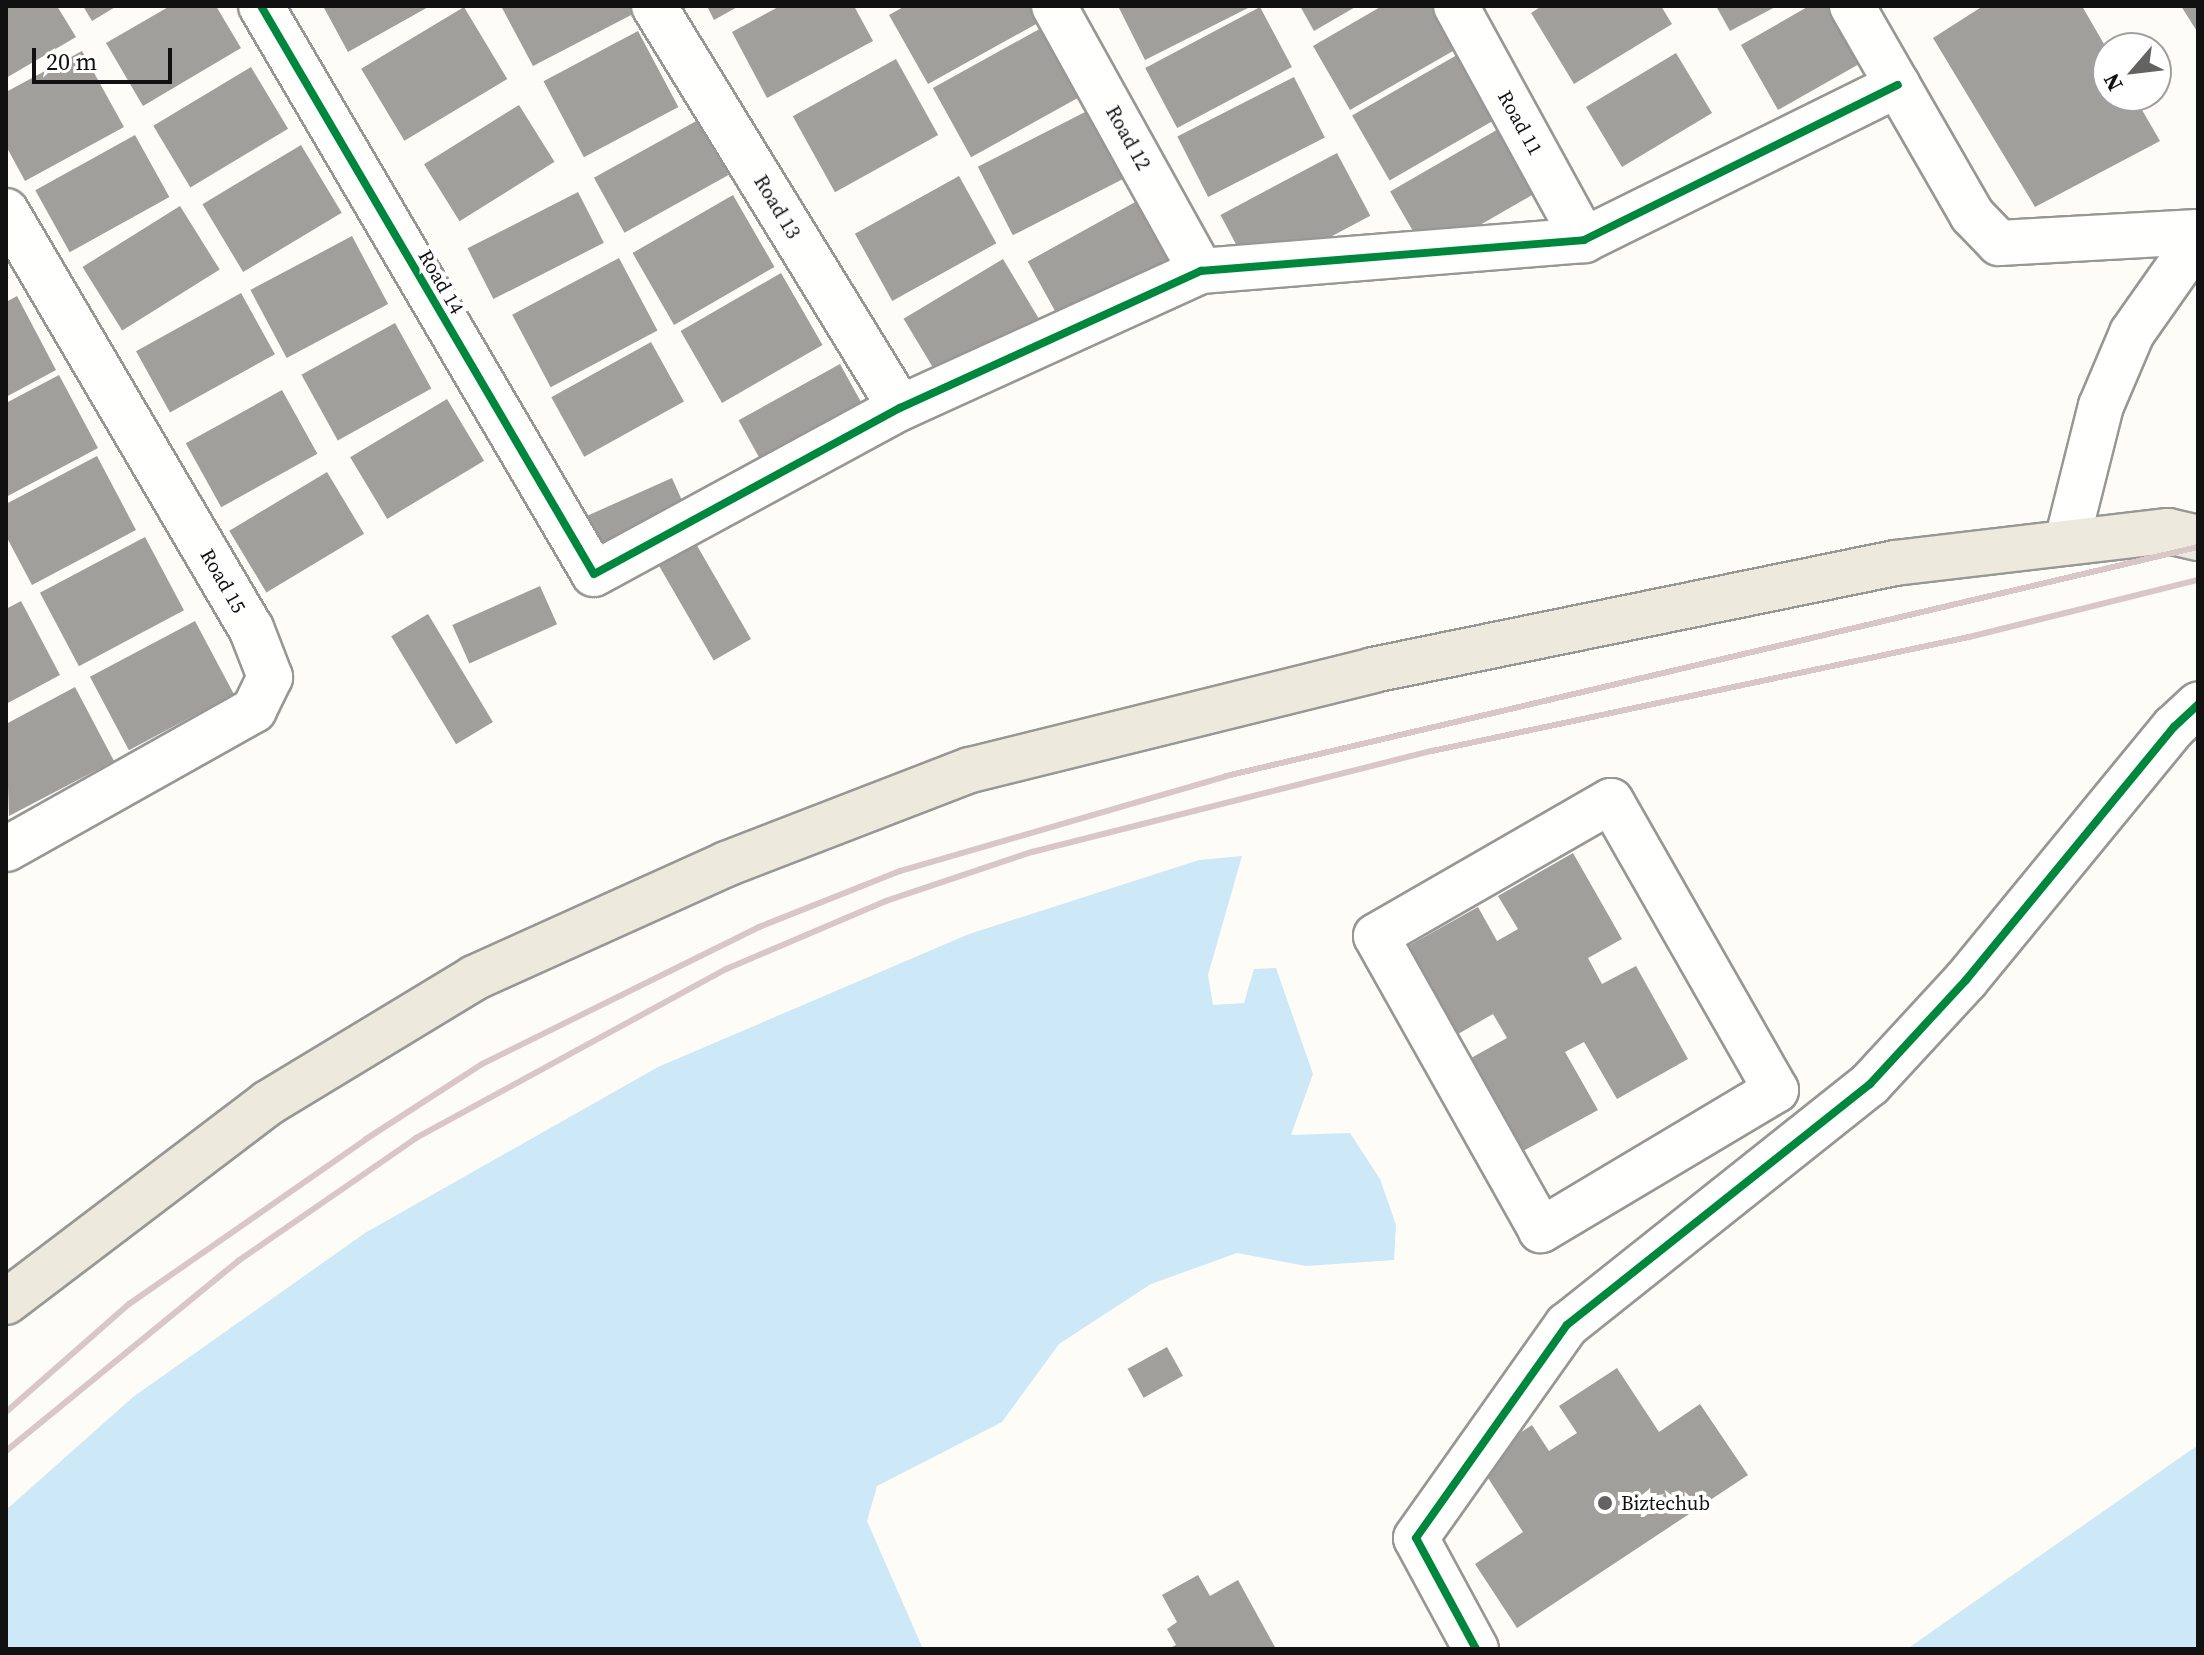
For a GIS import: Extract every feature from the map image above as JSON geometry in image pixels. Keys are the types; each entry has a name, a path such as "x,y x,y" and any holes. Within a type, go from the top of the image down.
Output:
{"main road":[{"path":"6,1302 268,1103 474,978 594,919 851,812 970,770 1373,670 1895,563 2188,528"}],"street":[{"name":"Road 14","path":"261,6 594,574 900,408"},
{"name":"Road 13","path":"654,6 900,408"},
{"name":"Road 12","path":"1054,6 1201,271"},
{"name":"Road 11","path":"1456,6 1584,240"},
{"path":"1852,6 1972,215 1999,243 2198,232"},
{"path":"900,408 1201,271 1584,240 1898,85"},
{"name":"Road 15","path":"6,211 251,628 270,677 254,710 6,849"},
{"path":"2067,541 2101,406 2132,333 2198,239"},
{"path":"1476,1649 1416,1538 1567,1325 1870,1084 1966,980 2174,727 2198,705"},
{"path":"1611,801 1776,1090 1665,1159 1541,1230 1376,936 1611,801"},
{"path":"1665,1159 1703,1219"}],"water":[{"path":"1242,856 1208,975 1213,1005 1244,1003 1254,969 1276,968 1313,1074 1291,1135 1350,1133 1380,1179 1396,1225 1394,1260 1306,1266 1237,1253 1151,1284 1059,1344 1002,1422 877,1486 867,1521 923,1649 6,1649 6,1510 133,1397 365,1233 658,1067 969,934 1199,860"},
{"path":"2198,1445 2198,1649 1907,1649"}],"building":[{"path":"6,6 57,6 76,37 6,78"},
{"path":"83,6 117,6 92,21"},
{"path":"170,6 216,6 241,48 143,106 106,43"},
{"path":"323,6 430,6 348,52"},
{"path":"501,6 631,6 635,13 533,66"},
{"path":"707,6 739,6 714,20"},
{"path":"780,6 854,6 873,41 767,98 732,32"},
{"path":"905,6 1029,6 1038,23 928,84 889,15"},
{"path":"1118,6 1252,6 1145,60"},
{"path":"1300,6 1357,6 1314,31"},
{"path":"1382,6 1445,6 1467,43 1350,110 1313,46"},
{"path":"1542,6 1661,6 1672,24 1574,84 1531,13"},
{"path":"1716,6 1777,6 1730,31"},
{"path":"1809,6 1847,6 1875,55 1778,110 1741,45"},
{"path":"1983,6 2082,6 2097,32 2092,32 2092,112 2143,112 2160,141 2035,207 1933,38"},
{"path":"2181,6 2198,6 2198,33"},
{"path":"464,7 507,79 404,141 361,69"},
{"path":"1260,7 1292,67 1177,128 1145,68"},
{"path":"1043,27 1081,96 971,157 933,88"},
{"path":"638,31 678,107 584,157 544,81"},
{"path":"1469,48 1506,113 1390,180 1352,116"},
{"path":"82,51 124,127 25,181 6,146 6,92"},
{"path":"1676,53 1712,113 1622,167 1586,107"},
{"path":"896,59 938,135 835,192 793,116"},
{"path":"251,67 288,129 190,187 153,126"},
{"path":"1294,77 1325,138 1208,197 1177,136"},
{"path":"519,105 555,162 460,221 424,164"},
{"path":"1091,109 1126,178 1013,235 978,167"},
{"path":"698,120 729,175 624,233 594,178"},
{"path":"1507,124 1544,188 1427,256 1390,192"},
{"path":"135,135 169,197 70,252 35,190"},
{"path":"301,145 342,213 243,272 202,204"},
{"path":"1337,153 1370,216 1254,278 1220,215"},
{"path":"959,176 996,243 892,301 855,234"},
{"path":"578,192 604,243 493,299 468,248"},
{"path":"733,195 775,267 674,325 633,253"},
{"path":"1137,201 1175,270 1066,331 1028,262"},
{"path":"180,206 220,270 122,331 82,267"},
{"path":"352,236 388,304 287,358 250,290"},
{"path":"619,258 657,330 551,387 512,315"},
{"path":"1003,259 1045,329 946,389 904,319"},
{"path":"781,273 822,345 722,403 681,331"},
{"path":"241,293 275,354 170,412 136,351"},
{"path":"17,296 56,370 6,397 6,302"},
{"path":"395,323 431,389 338,440 301,375"},
{"path":"651,342 684,401 584,457 551,397"},
{"path":"840,364 880,436 778,492 739,420"},
{"path":"59,375 98,448 6,497 6,403"},
{"path":"282,390 317,454 221,507 186,443"},
{"path":"447,399 484,461 387,519 350,457"},
{"path":"97,456 136,530 32,585 6,536 6,504"},
{"path":"327,472 364,534 266,592 229,531"},
{"path":"672,478 689,517 601,557 583,517"},
{"path":"688,530 751,639 714,661 651,552"},
{"path":"145,537 184,610 79,666 40,593"},
{"path":"540,586 557,624 469,663 452,625"},
{"path":"21,601 60,675 6,704 6,609"},
{"path":"428,614 493,722 456,744 391,636"},
{"path":"195,621 234,694 129,750 90,677"},
{"path":"75,687 114,761 9,816 6,724"},
{"path":"1573,853 1622,939 1588,958 1602,984 1636,966 1688,1059 1617,1099 1584,1042 1565,1052 1598,1110 1523,1151 1471,1058 1507,1038 1493,1014 1458,1034 1408,946 1478,907 1497,941 1518,929 1498,896"},
{"path":"1167,1347 1183,1376 1144,1398 1128,1369"},
{"name":"Biztechub","path":"1617,1368 1659,1432 1700,1404 1748,1475 1517,1628 1475,1564 1523,1532 1477,1461 1532,1425 1549,1451 1577,1433 1559,1406"},
{"path":"1198,1575 1210,1596 1238,1580 1276,1649 1168,1649 1176,1645 1167,1629 1177,1622 1162,1595"}],"railway":[{"path":"6,1412 129,1304 366,1139 482,1064 759,927 900,871 1226,776 2198,547"},
{"path":"6,1451 238,1261 416,1138 726,969 886,901 1032,852 1432,751 1969,637 2198,580"}],"cycle path":[{"path":"261,6 594,574 900,408 1201,271 1584,240 1898,85"},
{"path":"1476,1649 1416,1538 1567,1325 1870,1084 1966,980 2174,727 2198,705"}],"place":[{"name":"Biztechub","path":"1605,1503"}]}
